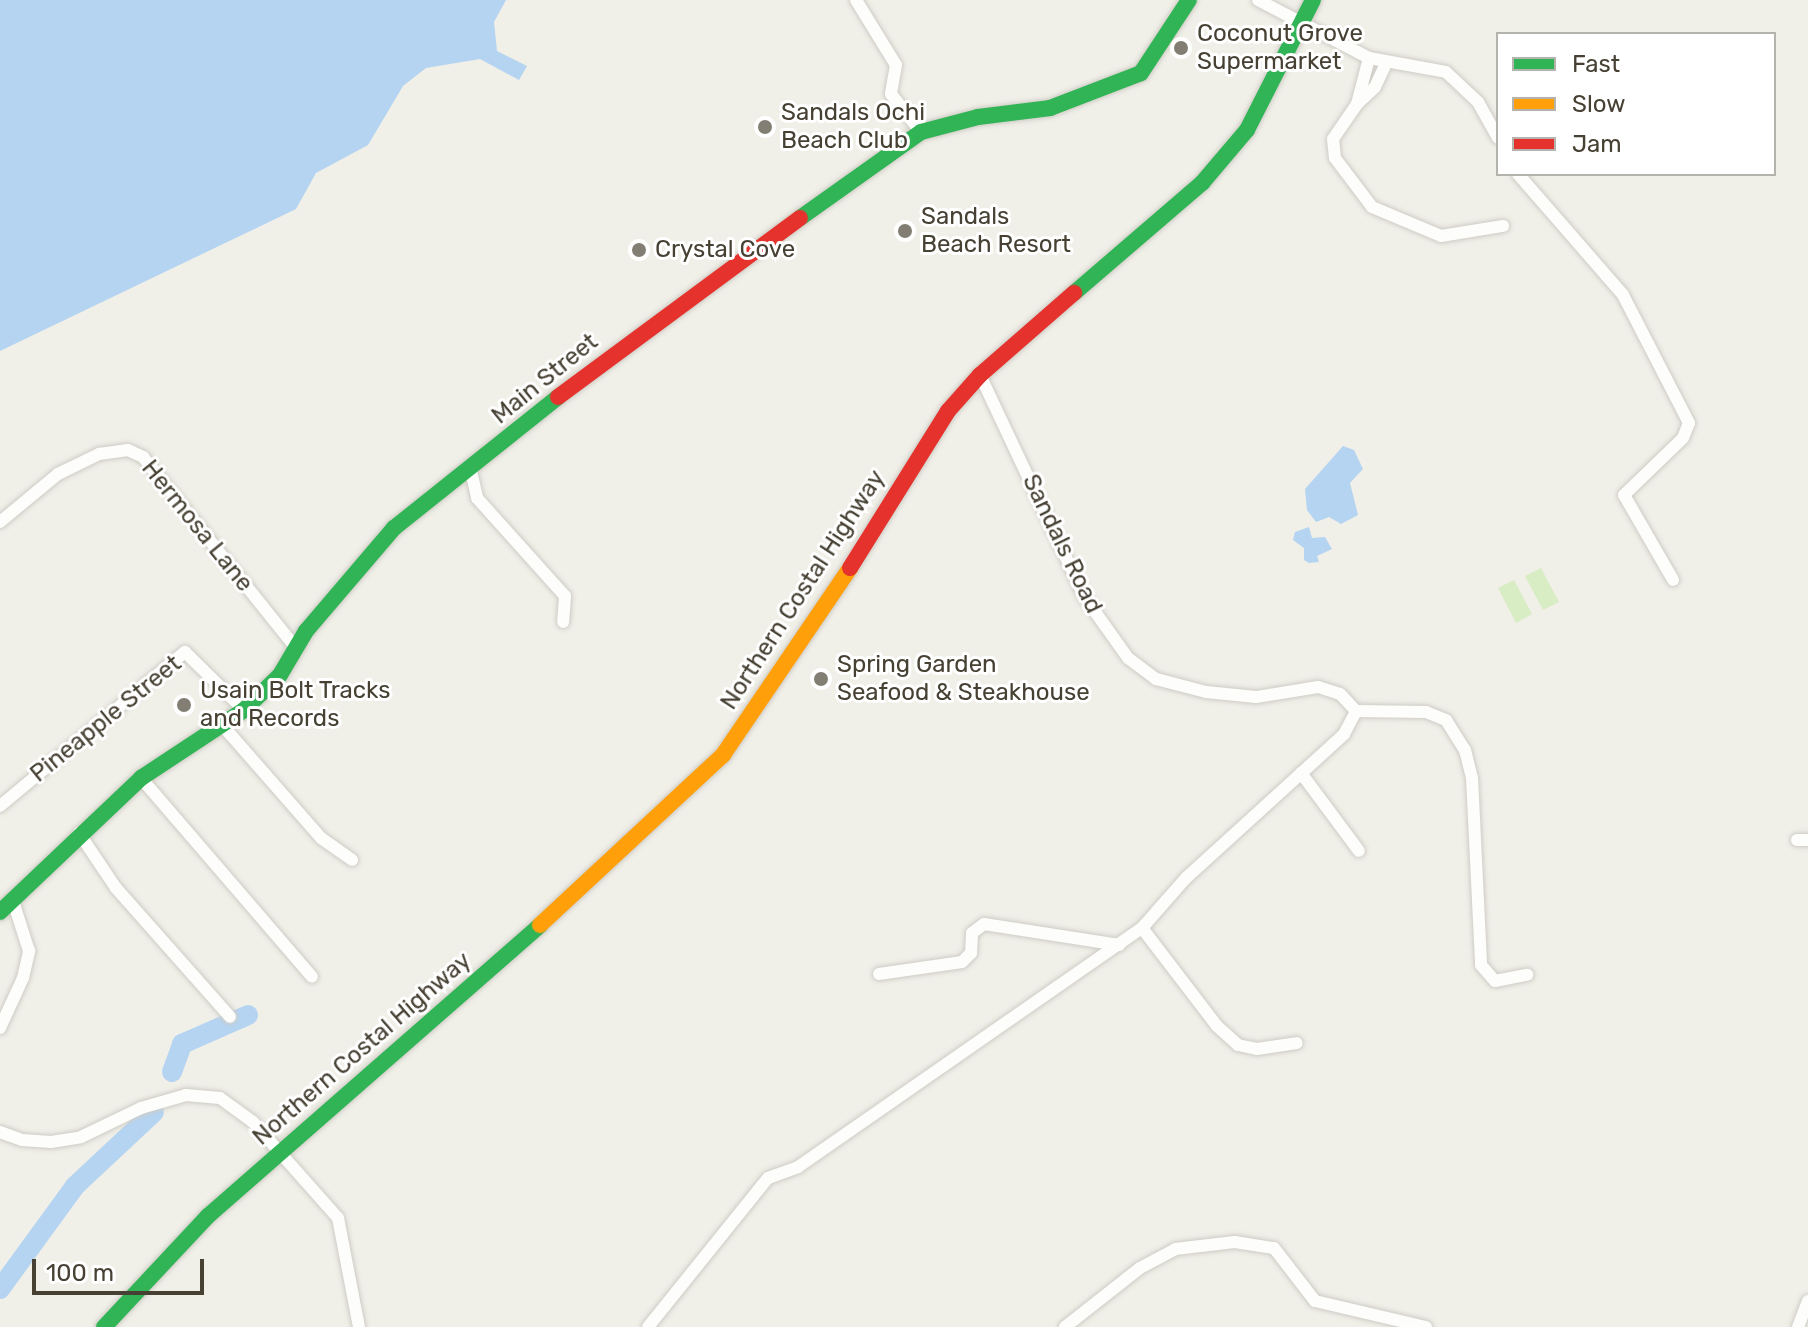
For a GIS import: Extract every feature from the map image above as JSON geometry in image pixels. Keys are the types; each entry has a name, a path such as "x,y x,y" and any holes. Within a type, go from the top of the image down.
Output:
{"main road":[{"name":"Main Street","path":"7,906 79,833 141,778 223,726 280,675 370,551 642,330 845,190 876,161 921,132 978,117 1050,108 1141,73 1189,0"},
{"name":"Northern Costal Highway","path":"104,1327 208,1216 593,879 723,755 807,638 925,443 980,375 1202,183 1247,130 1313,0"}],"street":[{"path":"856,0 896,65 891,94 921,132"},
{"path":"1258,0 1369,58 1446,72 1478,102 1496,134"},
{"path":"1357,104 1369,58"},
{"path":"1386,63 1375,87 1357,104 1333,139 1335,158 1372,207 1441,236 1503,226"},
{"path":"1520,176 1623,295 1689,423 1683,438 1624,495 1673,580"},
{"name":"Sandals Road","path":"980,375 1084,596 1128,658 1156,679 1206,692 1256,697 1318,687 1340,694 1356,711"},
{"name":"Hermosa Lane","path":"0,522 58,474 99,454 128,450 143,457 297,649"},
{"path":"471,471 477,498 565,596 563,622"},
{"name":"Pineapple Street","path":"0,806 185,652 244,710"},
{"path":"648,1327 768,1178 798,1167 1142,928 1186,878 1344,734 1356,711 1426,712 1446,720 1472,778 1481,965 1495,981 1527,975"},
{"path":"223,726 321,838 352,860"},
{"path":"1301,773 1359,851"},
{"path":"141,778 312,977"},
{"path":"79,833 116,888 230,1017"},
{"path":"0,1028 23,978 29,951 7,906"},
{"path":"879,974 962,962 971,953 972,933 984,924 1119,945"},
{"path":"1142,928 1217,1026 1238,1045 1257,1049 1297,1043"},
{"path":"0,1132 22,1140 81,1137 141,1108 204,1093 238,1109 338,1218 359,1327"},
{"path":"1065,1327 1140,1268 1175,1249 1235,1242 1274,1248 1315,1301 1426,1327"},
{"path":"1798,1327 1808,1301"}],"green space":[{"path":"1541,568 1559,602 1543,610 1525,576"},
{"path":"1514,580 1532,614 1516,623 1498,588"}],"water":[{"path":"0,0 506,0 494,22 497,51 527,66 519,80 480,59 426,68 403,86 368,145 316,173 296,209 0,351"},
{"path":"1343,446 1354,450 1363,469 1350,483 1358,515 1341,524 1329,517 1316,522 1307,510 1305,489"},
{"path":"1309,527 1312,538 1325,537 1332,549 1317,556 1319,562 1304,560 1304,548 1293,540 1295,532"}],"waterway":[{"path":"172,1072 182,1044 248,1015"},
{"path":"0,1289 75,1186 154,1112"}],"traffic: fast":[{"path":"800,218 921,132 978,117 1050,108 1141,73 1189,0"},
{"path":"1074,293 1202,183 1247,130 1313,0"},
{"path":"0,912 141,778 244,710 280,675 306,631 394,528 558,397"},
{"path":"104,1327 208,1216 540,925"}],"traffic: slow":[{"path":"540,925 723,755 850,568"}],"traffic: jam":[{"path":"558,397 800,218"},
{"path":"850,568 948,411 980,375 1074,293"}],"place":[{"name":"Coconut Grove Supermarket","path":"1181,48"},
{"name":"Sandals Ochi Beach Club","path":"765,127"},
{"name":"Sandals Beach Resort","path":"905,231"},
{"name":"Crystal Cove","path":"639,250"},
{"name":"Spring Garden Seafood & Steakhouse","path":"821,679"},
{"name":"Usain Bolt Tracks and Records","path":"184,705"}]}
